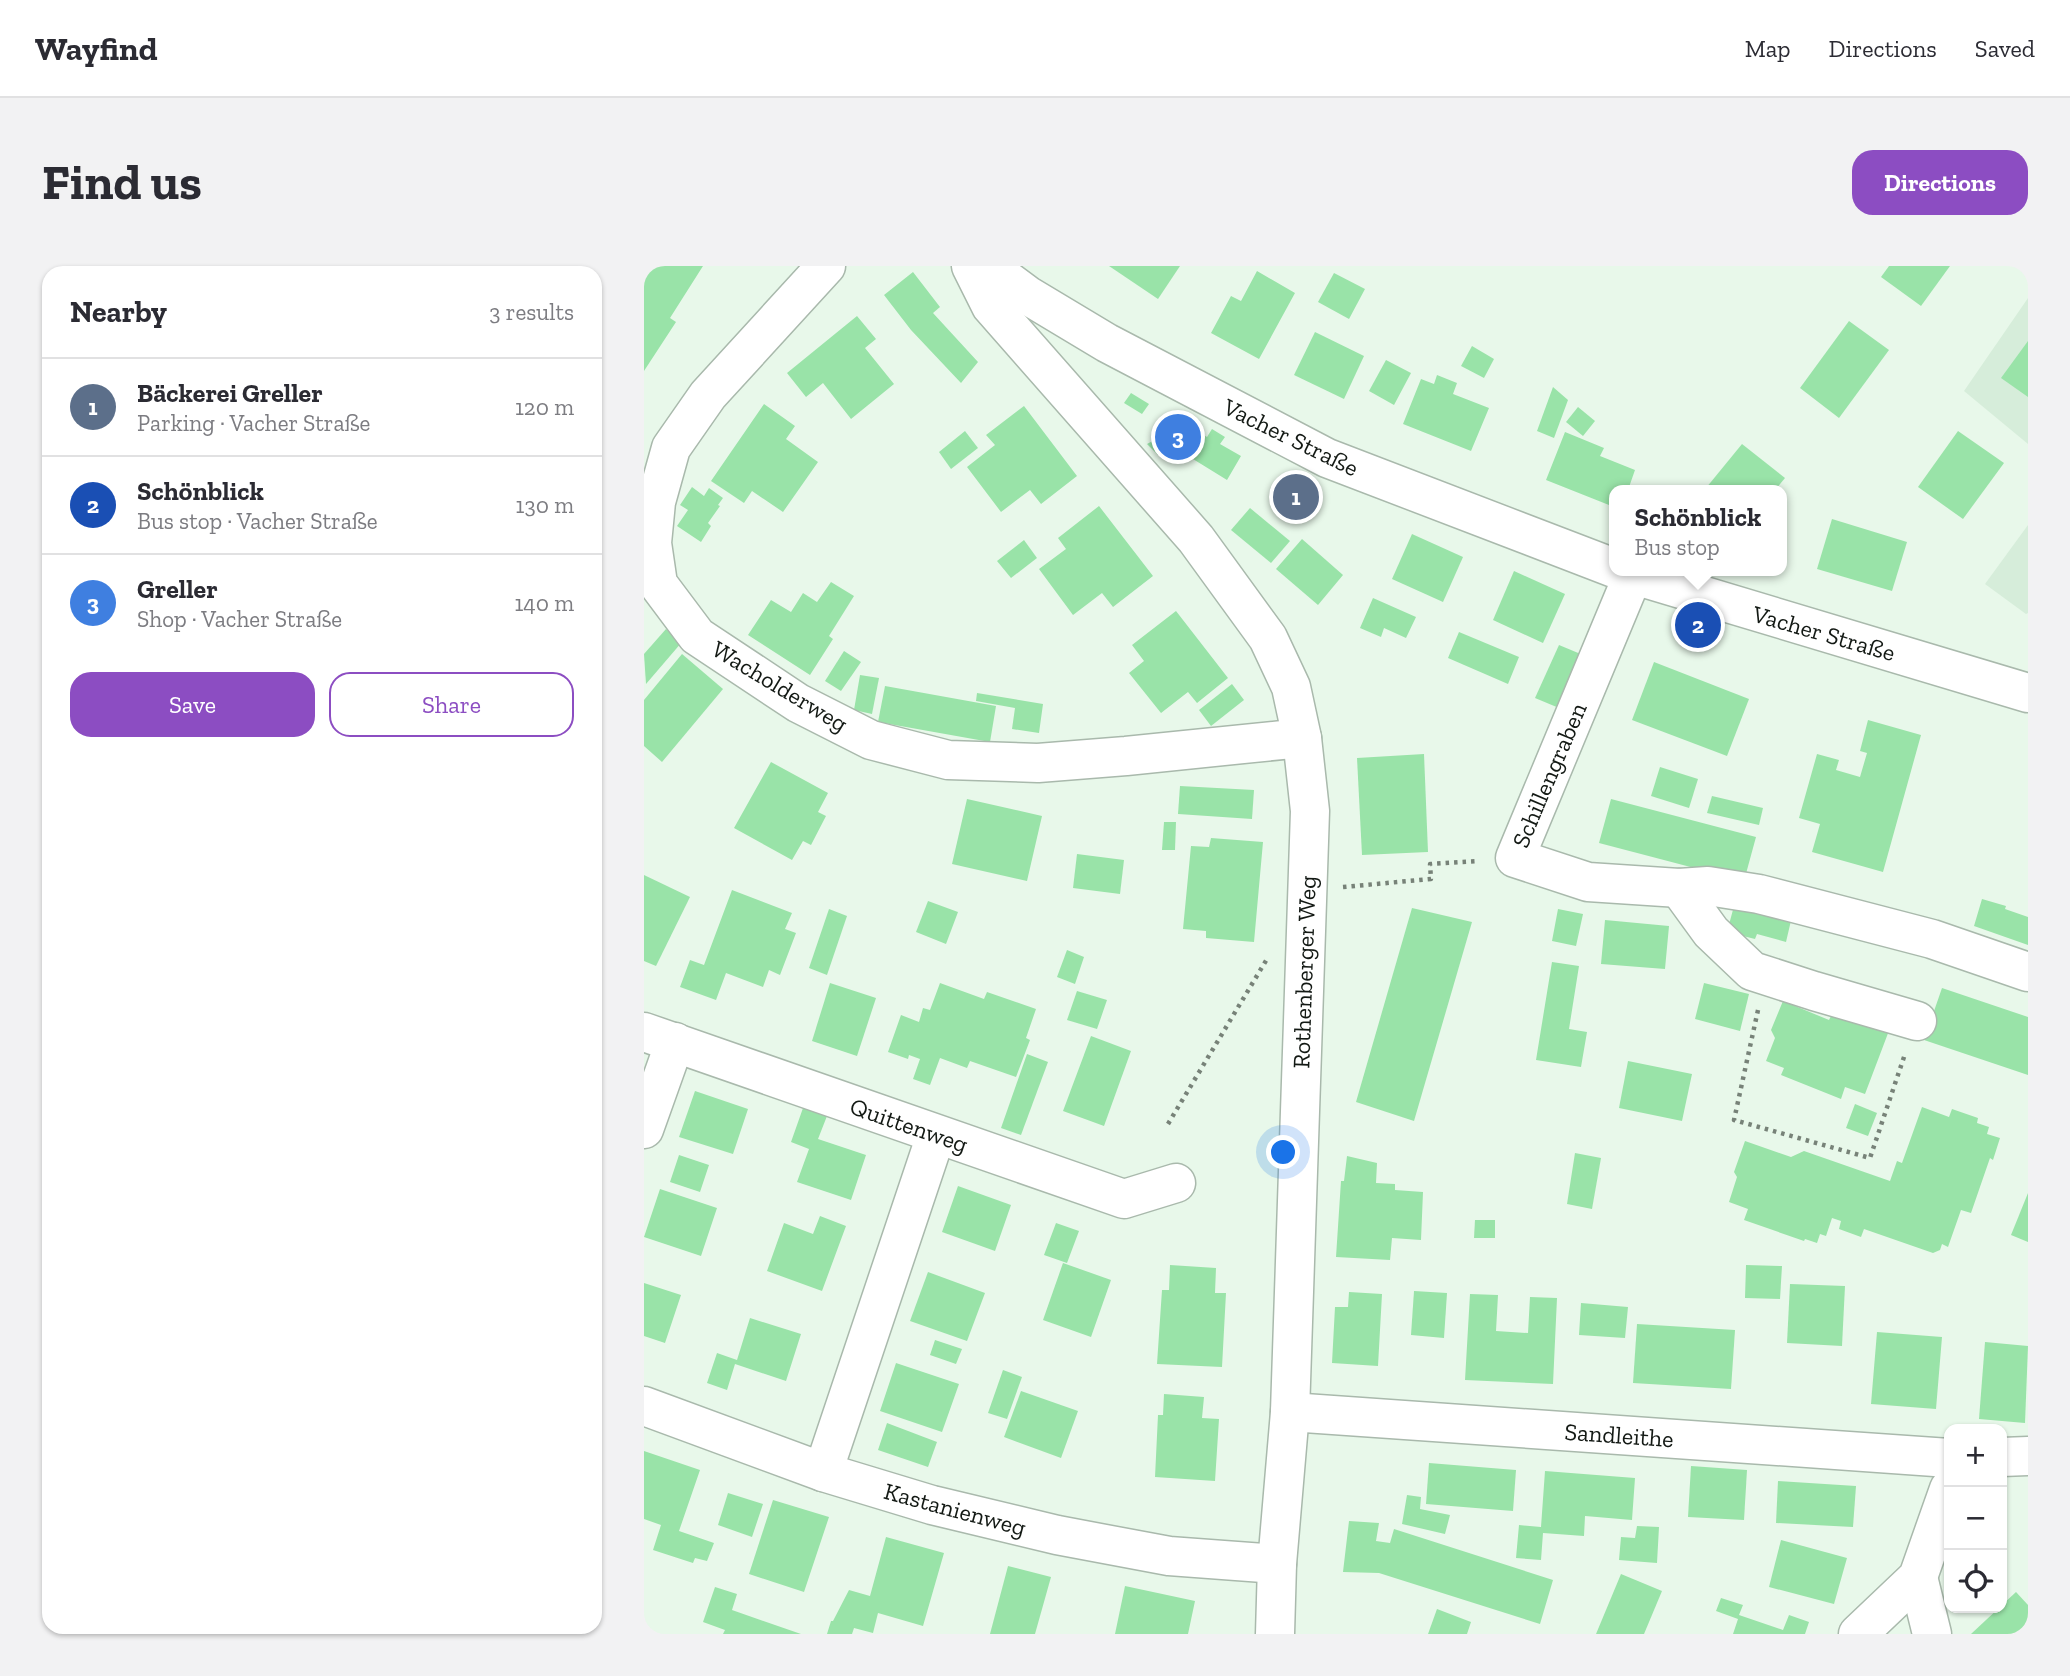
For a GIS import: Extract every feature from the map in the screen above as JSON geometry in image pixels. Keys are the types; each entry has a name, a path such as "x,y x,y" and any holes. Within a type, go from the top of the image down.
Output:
{"street":[{"name":"Wacholderweg","path":"827,266 708,396 671,448 656,502 651,592 697,636 798,703 871,740 948,760 1038,763 1302,738"},
{"name":"Rothenberger Weg","path":"971,266 992,306 1196,539 1268,638 1291,687 1302,738 1310,810 1290,1412 1277,1564 1275,1634"},
{"name":"Vacher Straße","path":"988,266 1027,295 1107,343 1327,458 1609,566"},
{"path":"1064,389 1107,343"},
{"name":"Schillengraben","path":"1620,576 1514,858 1588,882 1679,888 1708,886 1759,894 1932,939 2028,972"},
{"name":"Vacher Straße","path":"1639,576 2028,693"},
{"path":"1679,888 1711,932 1752,971 1917,1021"},
{"path":"644,1129 659,1037"},
{"name":"Quittenweg","path":"659,1037 1124,1199 1176,1183"},
{"path":"823,1472 936,1135"},
{"name":"Kastanienweg","path":"644,1406 823,1472 932,1505 1057,1535 1169,1556 1277,1564"},
{"name":"Sandleithe","path":"1290,1412 1944,1458"},
{"path":"2007,1457 2028,1456"},
{"path":"1858,1634 1917,1577 1944,1503"},
{"path":"1917,1577 1932,1634"}],"path":[{"path":"1306,893 1431,879 1430,864 1514,858"},
{"path":"1168,1124 1272,951"},
{"path":"1748,1054 1734,1120 1870,1158 1893,1088"}],"shaded area":[{"path":"2028,298 2028,444 1964,391"},
{"path":"2028,525 2028,613 2026,614 1985,584"}],"building":[{"path":"644,266 703,266 670,318 676,322 644,371"},
{"path":"1109,266 1180,266 1158,299"},
{"path":"1889,266 1950,266 1921,306 1881,277"},
{"path":"1257,271 1295,293 1259,359 1211,333 1231,296 1241,301"},
{"path":"913,272 940,307 933,313 978,362 961,383 911,330 884,295"},
{"path":"1334,273 1365,289 1349,319 1318,302"},
{"path":"857,316 876,339 865,348 894,384 851,419 823,383 806,397 787,373"},
{"path":"1849,321 1889,350 1839,418 1800,388"},
{"path":"1315,332 1364,356 1344,399 1294,375"},
{"path":"2028,341 2028,397 2001,378"},
{"path":"1472,346 1494,359 1484,378 1461,366"},
{"path":"1386,360 1411,373 1394,405 1369,391"},
{"path":"1437,375 1457,383 1453,394 1489,408 1471,451 1403,424 1421,379 1434,384"},
{"path":"1553,387 1568,400 1554,438 1537,431"},
{"path":"1131,393 1149,404 1142,414 1124,403"},
{"path":"764,404 795,426 786,439 818,462 783,512 752,491 744,503 711,481"},
{"path":"1024,406 1077,476 1041,504 1030,490 1001,512 967,467 995,445 986,435"},
{"path":"1578,407 1595,421 1583,436 1566,422"},
{"path":"1171,415 1207,437 1212,429 1225,437 1220,444 1241,456 1227,480 1167,443 1158,455 1147,444 1158,438"},
{"path":"965,431 978,448 951,469 939,452"},
{"path":"1958,431 2004,463 1963,519 1918,487"},
{"path":"1565,432 1604,448 1600,456 1635,470 1630,485 1609,485 1609,505 1546,480"},
{"path":"1742,444 1785,478 1779,485 1708,485"},
{"path":"692,487 704,496 709,488 723,498 708,523 711,526 701,542 677,526 688,510 680,505"},
{"path":"1099,506 1153,576 1113,607 1102,593 1073,615 1039,569 1066,549 1058,538"},
{"path":"1250,508 1290,541 1271,563 1231,530"},
{"path":"1832,519 1907,542 1892,591 1817,569"},
{"path":"1412,534 1463,557 1443,602 1392,579"},
{"path":"1302,539 1343,575 1318,605 1276,569"},
{"path":"1024,540 1037,558 1011,578 997,561"},
{"path":"1514,571 1565,594 1543,643 1493,620"},
{"path":"831,582 854,596 829,636 833,639 810,675 748,635 771,600 791,612 803,593 817,602"},
{"path":"1373,598 1416,617 1406,638 1384,628 1381,637 1360,628"},
{"path":"1176,611 1228,678 1197,703 1188,692 1161,713 1129,673 1144,661 1132,645"},
{"path":"666,629 682,642 646,684 644,654"},
{"path":"1459,632 1519,657 1508,684 1448,658"},
{"path":"1559,645 1583,655 1559,708 1535,698"},
{"path":"844,651 861,662 841,691 825,681"},
{"path":"682,654 723,689 662,762 644,746 644,700"},
{"path":"1654,662 1749,699 1727,756 1632,720"},
{"path":"860,675 879,678 872,714 854,710"},
{"path":"1232,684 1244,700 1211,726 1199,710"},
{"path":"885,686 996,706 990,742 878,722"},
{"path":"977,693 1043,704 1039,733 1012,729 1015,708 976,701"},
{"path":"1868,720 1921,735 1883,872 1812,852 1820,824 1799,818 1817,754 1839,760 1836,770 1860,777 1867,753 1860,751"},
{"path":"1424,754 1428,852 1362,855 1357,758"},
{"path":"771,762 828,793 818,812 826,816 811,845 803,841 792,860 734,828"},
{"path":"1660,767 1698,779 1689,808 1651,796"},
{"path":"1180,786 1254,790 1252,819 1178,814"},
{"path":"1712,796 1763,808 1759,825 1707,813"},
{"path":"967,799 1042,816 1027,881 952,864"},
{"path":"1611,799 1756,837 1744,881 1599,843"},
{"path":"1164,822 1176,822 1175,850 1162,850"},
{"path":"1211,838 1263,842 1254,942 1206,938 1206,931 1183,929 1191,846 1209,847"},
{"path":"1077,854 1124,860 1120,894 1073,888"},
{"path":"644,875 690,897 656,966 644,961"},
{"path":"732,890 792,913 785,929 796,933 780,975 769,970 763,987 726,973 716,1000 680,987 690,960 704,965"},
{"path":"1982,899 2006,906 2005,909 2028,917 2028,945 1974,926"},
{"path":"928,901 958,912 946,944 916,932"},
{"path":"1734,906 1793,912 1786,942 1757,934 1755,939 1727,932"},
{"path":"1412,908 1472,922 1414,1121 1356,1102"},
{"path":"829,909 847,916 827,975 809,968"},
{"path":"1558,909 1583,914 1576,946 1552,941"},
{"path":"1605,920 1669,926 1665,969 1601,964"},
{"path":"1067,950 1084,957 1075,984 1057,977"},
{"path":"1552,962 1579,966 1569,1029 1587,1032 1581,1067 1536,1060"},
{"path":"830,983 876,998 857,1056 812,1041"},
{"path":"940,983 984,999 987,992 1036,1009 1026,1038 1030,1040 1016,1077 970,1061 967,1068 940,1058 930,1085 913,1079 920,1059 909,1055 908,1059 888,1052 901,1015 919,1022 923,1008 930,1010"},
{"path":"1704,983 1749,994 1740,1031 1695,1019"},
{"path":"1942,988 2028,1017 2028,1075 1924,1040"},
{"path":"1077,991 1107,1000 1097,1029 1067,1020"},
{"path":"1783,1001 1829,1020 1833,1012 1890,1028 1865,1094 1845,1087 1841,1099 1781,1075 1784,1068 1766,1061 1775,1038 1771,1030"},
{"path":"1091,1036 1131,1051 1104,1126 1063,1111"},
{"path":"1027,1054 1048,1062 1021,1135 1001,1128"},
{"path":"1628,1061 1692,1074 1682,1121 1619,1108"},
{"path":"695,1091 748,1109 733,1154 679,1137"},
{"path":"1855,1104 1877,1113 1868,1136 1846,1128"},
{"path":"1922,1107 1949,1117 1952,1109 1978,1118 1977,1123 1989,1127 1987,1134 2000,1138 1993,1160 1990,1158 1971,1213 1961,1210 1948,1247 1942,1244 1940,1250 1933,1253 1864,1229 1861,1237 1839,1229 1841,1221 1832,1218 1826,1236 1820,1234 1817,1243 1805,1239 1804,1241 1744,1220 1748,1209 1729,1202 1737,1177 1734,1172 1745,1141 1791,1157 1804,1151 1890,1181 1897,1161 1902,1163"},
{"path":"803,1108 827,1116 818,1139 866,1155 851,1200 797,1182 809,1149 791,1142"},
{"path":"1575,1153 1601,1158 1592,1209 1567,1204"},
{"path":"679,1155 709,1165 700,1192 670,1182"},
{"path":"1347,1156 1377,1163 1376,1183 1395,1184 1395,1190 1423,1192 1421,1240 1392,1238 1390,1260 1336,1257 1341,1181 1344,1181"},
{"path":"958,1186 1011,1205 995,1251 942,1232"},
{"path":"660,1189 717,1208 701,1256 644,1237"},
{"path":"2028,1193 2028,1242 2011,1235"},
{"path":"820,1216 846,1226 822,1291 767,1271 784,1223 813,1234"},
{"path":"1475,1220 1495,1220 1495,1238 1474,1238"},
{"path":"1056,1223 1079,1231 1067,1263 1044,1255"},
{"path":"1063,1263 1111,1280 1091,1337 1043,1320"},
{"path":"1170,1265 1216,1268 1215,1293 1226,1293 1222,1367 1157,1364 1162,1290 1169,1290"},
{"path":"1746,1265 1782,1266 1780,1299 1745,1298"},
{"path":"928,1272 985,1293 967,1341 910,1321"},
{"path":"644,1283 681,1295 665,1343 644,1336"},
{"path":"1790,1284 1845,1286 1842,1346 1787,1343"},
{"path":"1414,1291 1447,1293 1444,1338 1411,1335"},
{"path":"1349,1292 1382,1294 1378,1366 1332,1363 1335,1307 1348,1307"},
{"path":"1470,1294 1498,1295 1496,1331 1528,1333 1530,1297 1557,1298 1553,1384 1465,1380"},
{"path":"1581,1303 1628,1307 1625,1338 1579,1335"},
{"path":"750,1318 801,1334 786,1381 735,1364 727,1390 707,1383 717,1353 737,1360"},
{"path":"1637,1324 1735,1330 1731,1389 1633,1383"},
{"path":"1877,1332 1942,1337 1936,1409 1871,1404"},
{"path":"935,1340 962,1349 956,1364 930,1355"},
{"path":"1985,1342 2028,1346 2025,1423 1979,1419"},
{"path":"896,1363 959,1384 942,1432 880,1411"},
{"path":"1003,1370 1022,1377 1007,1419 988,1413"},
{"path":"1021,1391 1078,1411 1061,1458 1004,1437"},
{"path":"1164,1394 1204,1397 1202,1418 1219,1419 1215,1481 1155,1477 1158,1415 1163,1415"},
{"path":"887,1423 937,1442 928,1467 878,1450"},
{"path":"644,1451 700,1470 679,1531 714,1543 707,1561 695,1558 693,1563 653,1550 661,1525 644,1519"},
{"path":"1429,1463 1516,1470 1513,1511 1426,1504"},
{"path":"1691,1466 1747,1470 1744,1520 1688,1517"},
{"path":"1545,1471 1635,1478 1632,1520 1585,1516 1584,1536 1543,1533 1541,1560 1516,1558 1519,1525 1541,1527"},
{"path":"1778,1481 1856,1486 1853,1527 1776,1523"},
{"path":"728,1493 763,1504 752,1537 718,1525"},
{"path":"1407,1495 1421,1497 1420,1509 1450,1515 1445,1534 1402,1524"},
{"path":"773,1500 829,1517 804,1592 749,1574"},
{"path":"1349,1521 1379,1523 1376,1541 1390,1543 1394,1529 1553,1580 1540,1624 1379,1573 1343,1572"},
{"path":"1637,1526 1659,1527 1657,1563 1619,1560 1621,1537 1635,1538"},
{"path":"886,1537 944,1553 923,1626 878,1613 873,1633 854,1628 852,1634 827,1634 831,1621 849,1590 870,1596"},
{"path":"1781,1540 1847,1558 1834,1604 1769,1587"},
{"path":"1008,1566 1051,1577 1035,1634 990,1634"},
{"path":"1621,1574 1662,1591 1644,1634 1596,1634"},
{"path":"1125,1586 1195,1601 1188,1634 1115,1634"},
{"path":"715,1587 737,1594 732,1610 801,1634 723,1634 725,1630 703,1622"},
{"path":"2016,1592 2028,1605 2028,1634 1971,1634 1994,1613 2007,1613 2007,1600"},
{"path":"1721,1598 1743,1605 1739,1615 1783,1630 1789,1615 1809,1622 1805,1634 1733,1634 1738,1619 1716,1611"},
{"path":"1437,1609 1471,1622 1467,1634 1428,1634"}],"place":[{"name":"Greller","path":"1178,437"},
{"name":"Bäckerei Greller","path":"1296,497"},
{"name":"Schönblick","path":"1698,625"}]}
